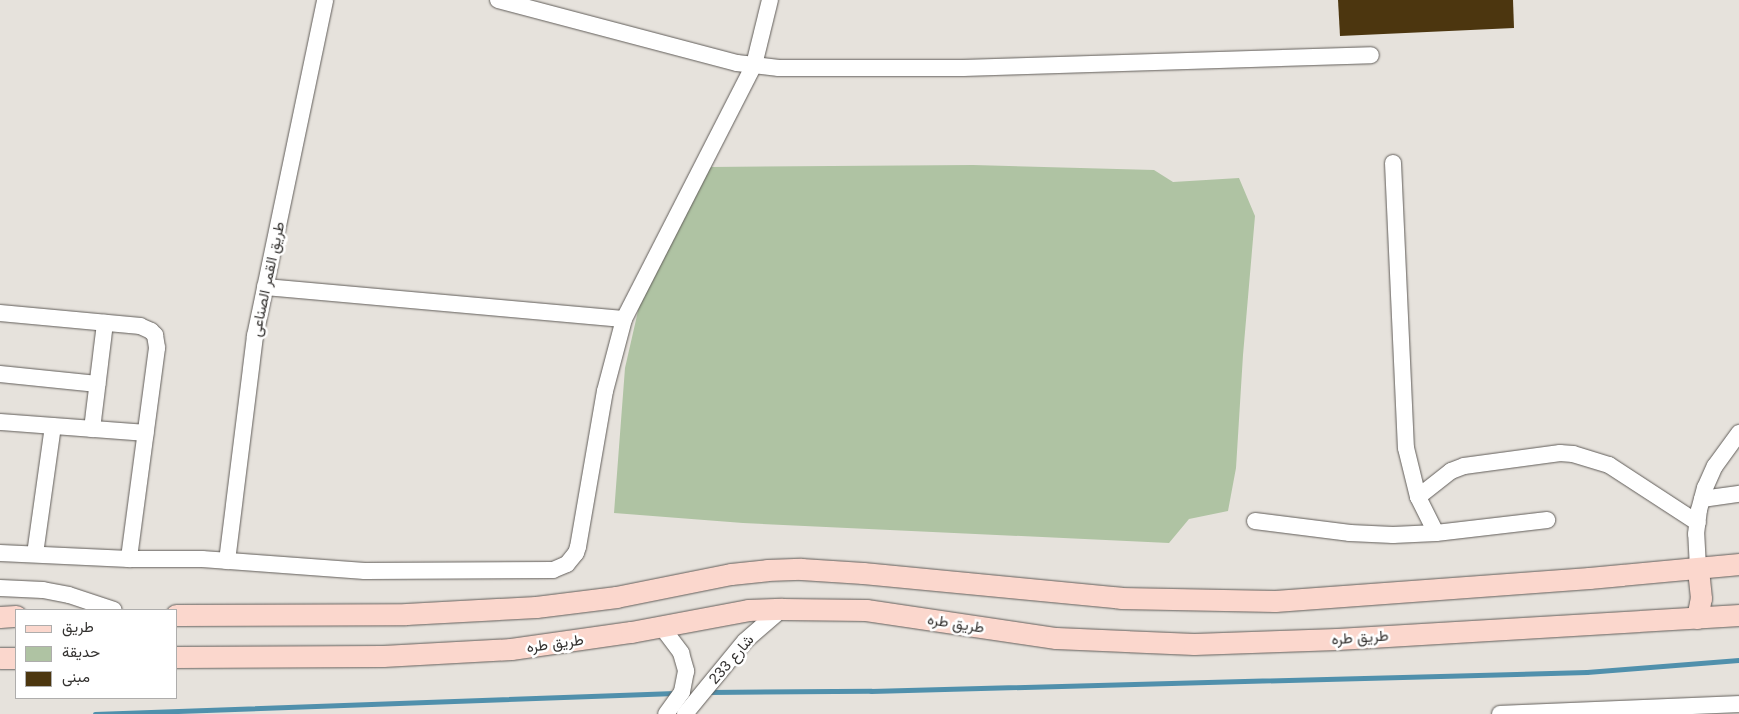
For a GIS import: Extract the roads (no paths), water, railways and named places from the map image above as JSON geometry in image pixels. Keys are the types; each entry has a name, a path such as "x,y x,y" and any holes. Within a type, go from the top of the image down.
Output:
{"main road":[{"path":"178,615 406,614 536,608 616,597 731,574 768,570 801,569 863,573 1121,598 1275,601 1739,564"},
{"path":"1697,618 1701,598 1698,568"},
{"name":"طريق طره","path":"178,657 383,656 484,651 571,642 748,610 782,609 866,610 1056,638 1176,644 1327,639 1739,615"},
{"path":"0,617 15,616"},
{"path":"0,658 15,658"}],"street":[{"name":"طريق القمر الصناعى","path":"226,561 255,336 325,0"},
{"path":"498,0 738,63 779,68 963,68 1371,55"},
{"path":"0,553 226,561 365,571 553,570 567,564 578,547 605,391 624,319 754,65 770,0"},
{"path":"1393,163 1406,448 1418,497 1436,533"},
{"path":"265,287 624,319"},
{"path":"0,313 146,327 155,336 157,348 129,559"},
{"path":"92,429 105,323"},
{"path":"0,374 97,384"},
{"path":"0,422 146,433"},
{"path":"36,554 53,426"},
{"path":"1698,568 1698,523 1702,499 1715,466 1739,433"},
{"path":"1418,497 1451,471 1464,466 1560,453 1573,454 1610,465 1698,523"},
{"path":"1702,499 1739,494"},
{"path":"1255,521 1371,535 1436,533 1548,520"},
{"path":"0,588 43,590 60,593 111,609"},
{"name":"شارع 233","path":"685,714 745,641 782,609"},
{"name":"شارع 233","path":"661,626 681,653 686,671 682,692 666,714"},
{"path":"1500,714 1653,711 1739,704"}],"waterway":[{"path":"708,692 871,691 1587,672 1739,660"},
{"path":"95,714 675,693"}]}
